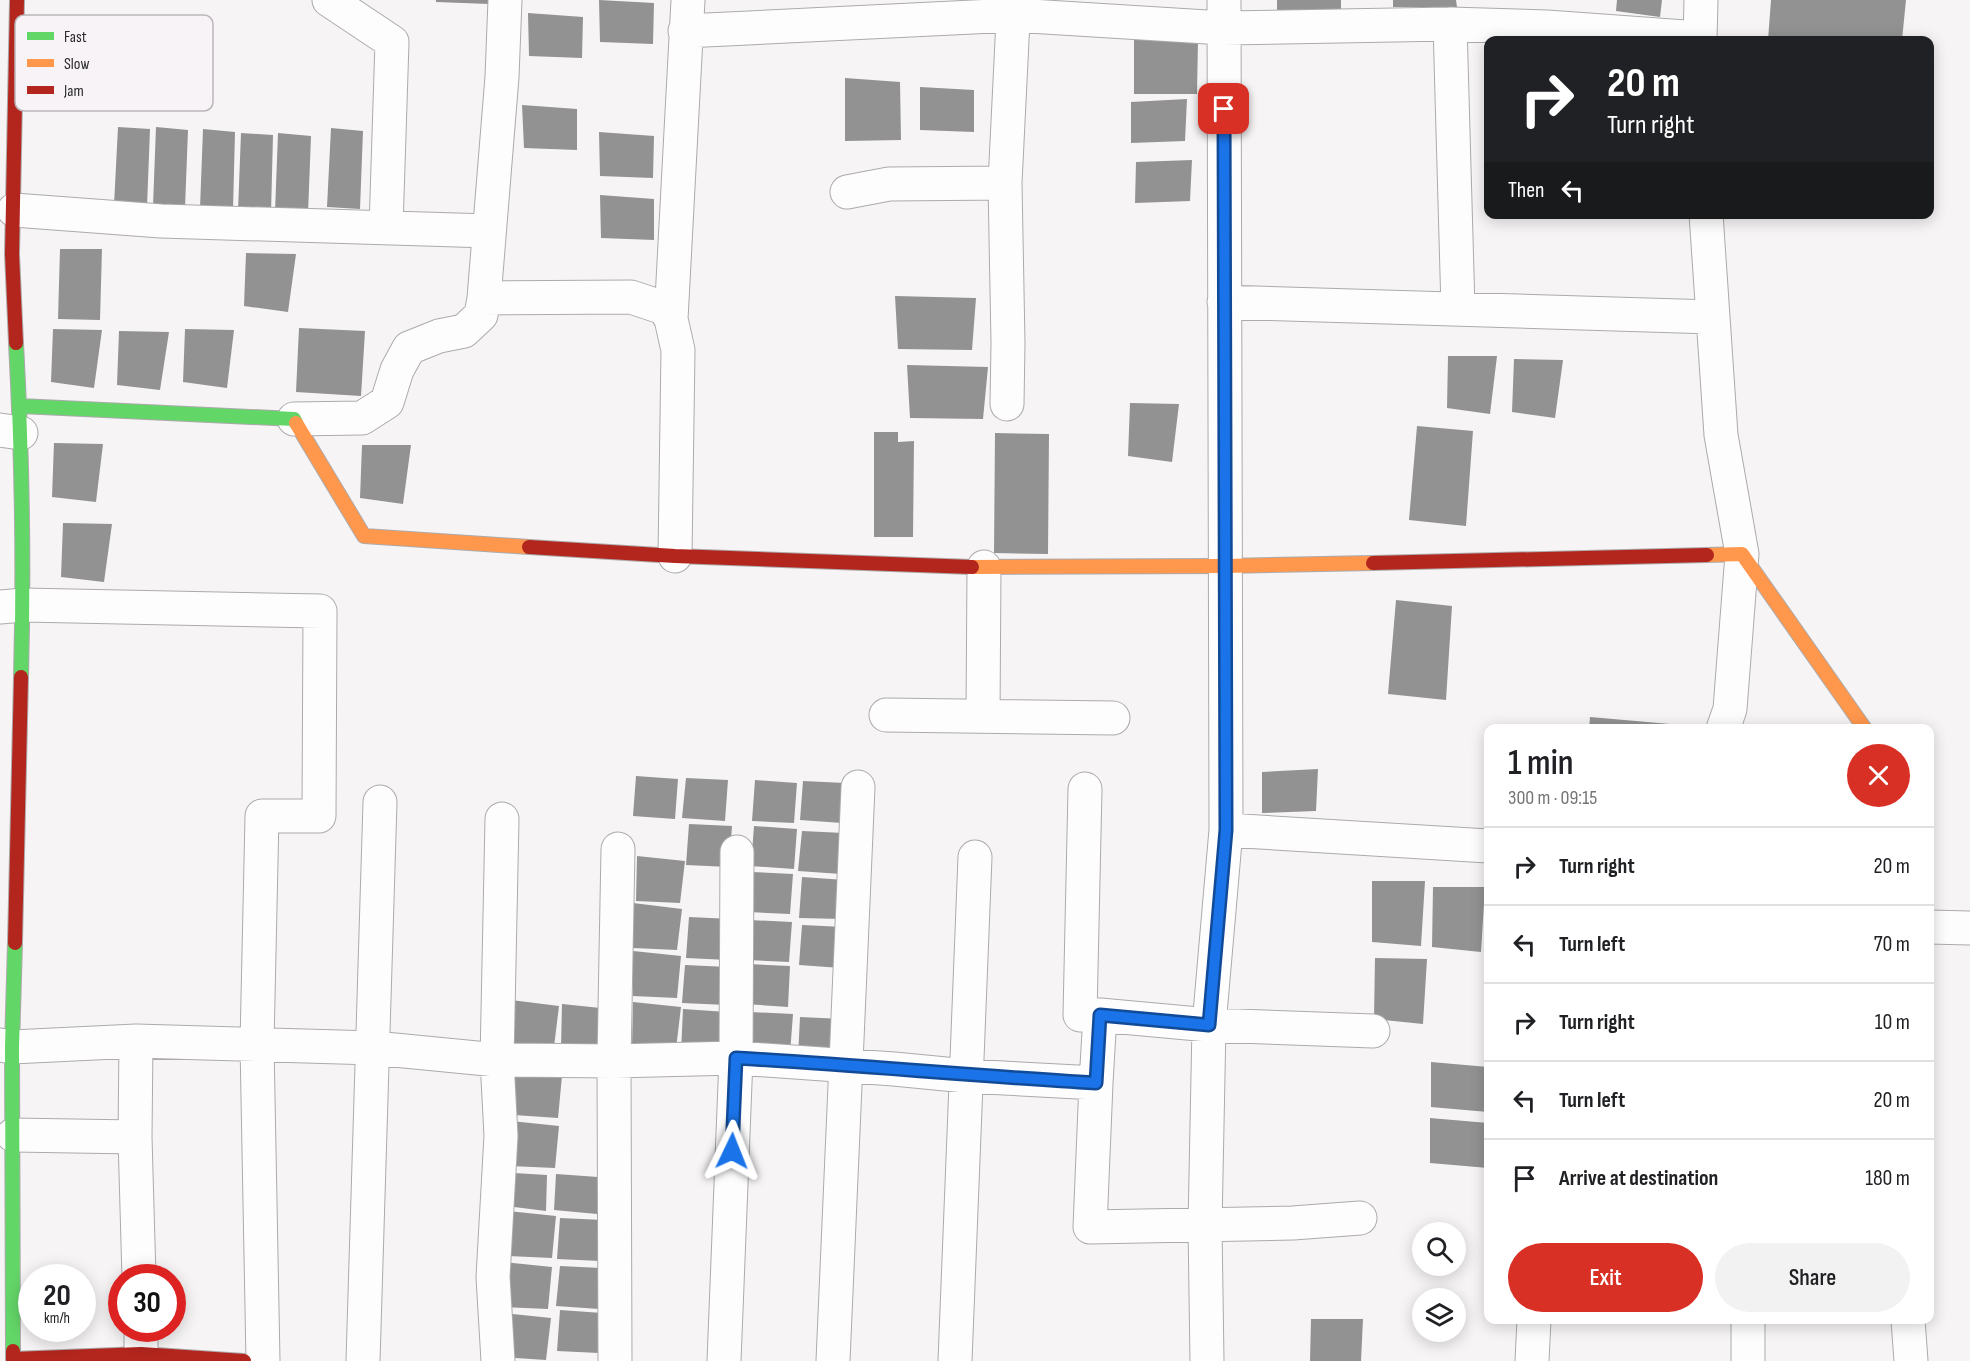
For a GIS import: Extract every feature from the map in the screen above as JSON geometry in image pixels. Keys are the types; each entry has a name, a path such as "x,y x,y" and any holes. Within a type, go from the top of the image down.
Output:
{"street":[{"path":"329,0 392,42 386,228"},
{"path":"14,423 362,418 387,402 397,370 410,348 439,336 464,331 481,315 502,77 505,0"},
{"path":"1700,36 1701,0"},
{"path":"675,556 678,350 671,319 686,16 1014,7 1547,27 1662,36"},
{"path":"1007,404 1005,183 1014,7"},
{"path":"11,11 14,210 7,292 14,423 6,1046 13,1135 8,1359 141,1342 244,1361"},
{"path":"1207,1361 1205,1226 1209,1025 1226,830 1223,14"},
{"path":"1450,24 1458,309"},
{"path":"847,192 889,184 1005,183"},
{"path":"14,210 161,221 489,231"},
{"path":"1706,219 1721,435 1742,554 1730,709 1725,724"},
{"path":"484,298 631,297 664,308 671,319"},
{"path":"1224,302 1713,317"},
{"path":"294,419 364,536 675,556 984,567 1225,566 1742,554"},
{"path":"1742,554 1861,724"},
{"path":"983,716 984,567"},
{"path":"12,606 320,611 319,816 261,816 257,1044 263,1361"},
{"path":"886,715 1113,718"},
{"path":"833,1361 858,787"},
{"path":"1085,789 1080,1015 1209,1025 1373,1031"},
{"path":"363,1361 380,802"},
{"path":"498,1361 493,1277 501,1136 498,1060 502,819"},
{"path":"1226,830 1484,846"},
{"path":"615,1361 614,1061 618,849"},
{"path":"724,1361 736,1058 737,852"},
{"path":"955,1361 975,857"},
{"path":"1934,927 1970,928"},
{"path":"1100,1015 1090,1227 1205,1226 1360,1218"},
{"path":"6,1046 136,1041 374,1048 498,1060 614,1061 736,1058 966,1076 1096,1083"},
{"path":"136,1041 135,1137 139,1264"},
{"path":"13,1135 135,1137"},
{"path":"1532,1361 1534,1324"},
{"path":"1748,1324 1748,1361"},
{"path":"1908,1324 1911,1361"}],"building":[{"path":"436,0 489,0 489,4 436,2"},
{"path":"599,0 654,3 653,44 600,42"},
{"path":"1277,0 1341,0 1341,13 1277,13"},
{"path":"1393,0 1456,0 1457,7 1393,7"},
{"path":"1617,0 1662,0 1660,17 1616,11"},
{"path":"1771,0 1906,0 1902,36 1768,36"},
{"path":"528,13 583,17 582,58 529,56"},
{"path":"1134,40 1198,40 1197,94 1134,94"},
{"path":"845,78 900,82 901,140 845,141"},
{"path":"920,87 974,90 974,132 920,130"},
{"path":"1187,99 1185,141 1131,143 1131,102"},
{"path":"522,105 577,109 577,150 524,148"},
{"path":"118,127 150,129 147,207 114,205"},
{"path":"156,127 188,130 185,208 153,206"},
{"path":"331,128 363,131 360,209 327,207"},
{"path":"203,129 235,132 233,210 200,208"},
{"path":"599,132 654,136 653,178 600,176"},
{"path":"241,133 273,135 271,213 238,211"},
{"path":"278,133 311,136 308,214 275,212"},
{"path":"1192,160 1190,201 1135,203 1136,162"},
{"path":"600,195 654,199 654,240 601,238"},
{"path":"60,249 102,249 100,320 58,319"},
{"path":"246,253 296,254 288,312 244,306"},
{"path":"895,296 976,298 972,350 898,349"},
{"path":"299,328 365,331 361,396 296,392"},
{"path":"53,329 102,330 94,388 51,382"},
{"path":"185,329 234,330 227,388 183,382"},
{"path":"119,331 169,332 160,390 117,385"},
{"path":"1448,356 1497,356 1490,414 1447,408"},
{"path":"1514,359 1563,360 1555,418 1512,412"},
{"path":"907,365 988,367 983,419 910,418"},
{"path":"1130,403 1179,404 1172,462 1128,456"},
{"path":"1417,426 1473,431 1466,526 1409,520"},
{"path":"874,432 898,432 898,442 914,441 913,537 874,537"},
{"path":"995,433 1049,434 1048,554 994,553"},
{"path":"54,443 103,444 96,502 52,497"},
{"path":"362,445 411,445 403,504 360,498"},
{"path":"63,523 112,524 104,582 61,577"},
{"path":"1396,600 1452,606 1446,700 1388,694"},
{"path":"1590,717 1670,724 1589,724"},
{"path":"1318,769 1316,811 1262,813 1262,772"},
{"path":"636,776 678,779 675,819 633,816"},
{"path":"686,778 728,780 725,821 682,818"},
{"path":"755,780 797,783 794,823 752,821"},
{"path":"803,781 845,783 842,823 800,820"},
{"path":"689,824 732,826 729,867 686,865"},
{"path":"754,826 797,829 794,869 751,866"},
{"path":"802,831 844,833 841,874 798,871"},
{"path":"637,856 685,861 680,903 636,901"},
{"path":"751,872 793,874 790,914 748,912"},
{"path":"802,877 845,880 842,919 799,918"},
{"path":"1372,881 1425,881 1421,946 1372,942"},
{"path":"1433,887 1484,887 1481,952 1432,947"},
{"path":"633,903 682,909 677,950 633,948"},
{"path":"689,917 731,919 728,960 686,958"},
{"path":"749,920 792,922 789,962 746,960"},
{"path":"802,925 844,927 841,968 799,965"},
{"path":"633,951 681,956 677,998 633,996"},
{"path":"1375,958 1427,959 1423,1024 1374,1019"},
{"path":"748,964 790,966 788,1007 745,1004"},
{"path":"685,965 728,967 727,1005 682,1003"},
{"path":"511,1000 559,1006 554,1047 510,1045"},
{"path":"633,1002 681,1007 676,1049 632,1046"},
{"path":"562,1004 610,1009 605,1051 561,1048"},
{"path":"683,1009 727,1012 726,1054 681,1052"},
{"path":"750,1012 793,1014 790,1054 747,1051"},
{"path":"800,1017 843,1019 840,1060 798,1057"},
{"path":"1431,1062 1484,1067 1484,1112 1431,1107"},
{"path":"514,1071 562,1076 558,1118 514,1115"},
{"path":"1430,1118 1484,1123 1484,1168 1430,1163"},
{"path":"511,1121 559,1126 555,1168 510,1166"},
{"path":"514,1173 547,1175 546,1211 514,1207"},
{"path":"556,1174 598,1177 597,1214 554,1210"},
{"path":"508,1211 556,1216 552,1258 507,1256"},
{"path":"560,1218 603,1220 600,1261 557,1259"},
{"path":"504,1262 552,1267 548,1309 504,1307"},
{"path":"560,1266 601,1268 599,1309 556,1306"},
{"path":"560,1310 602,1313 599,1353 557,1351"},
{"path":"503,1313 551,1318 546,1360 502,1357"},
{"path":"1311,1319 1363,1319 1361,1361 1310,1361"}],"traffic: fast":[{"path":"16,343 22,510 21,677"},
{"path":"20,406 294,419 296,423"},
{"path":"13,1351 12,1047 15,943"}],"traffic: slow":[{"path":"296,423 364,536 529,547"},
{"path":"1707,555 1742,554 1861,724"},
{"path":"972,567 1373,563"}],"traffic: jam":[{"path":"17,0 17,15"},
{"path":"15,102 12,254 16,343"},
{"path":"529,547 675,556 972,567"},
{"path":"1373,563 1707,555"},
{"path":"15,943 21,677"},
{"path":"13,1351 13,1359 141,1354 244,1361"}],"route":[{"path":"732,1151 736,1058 966,1076 1096,1083 1100,1015 1209,1025 1226,830 1224,109"}]}
